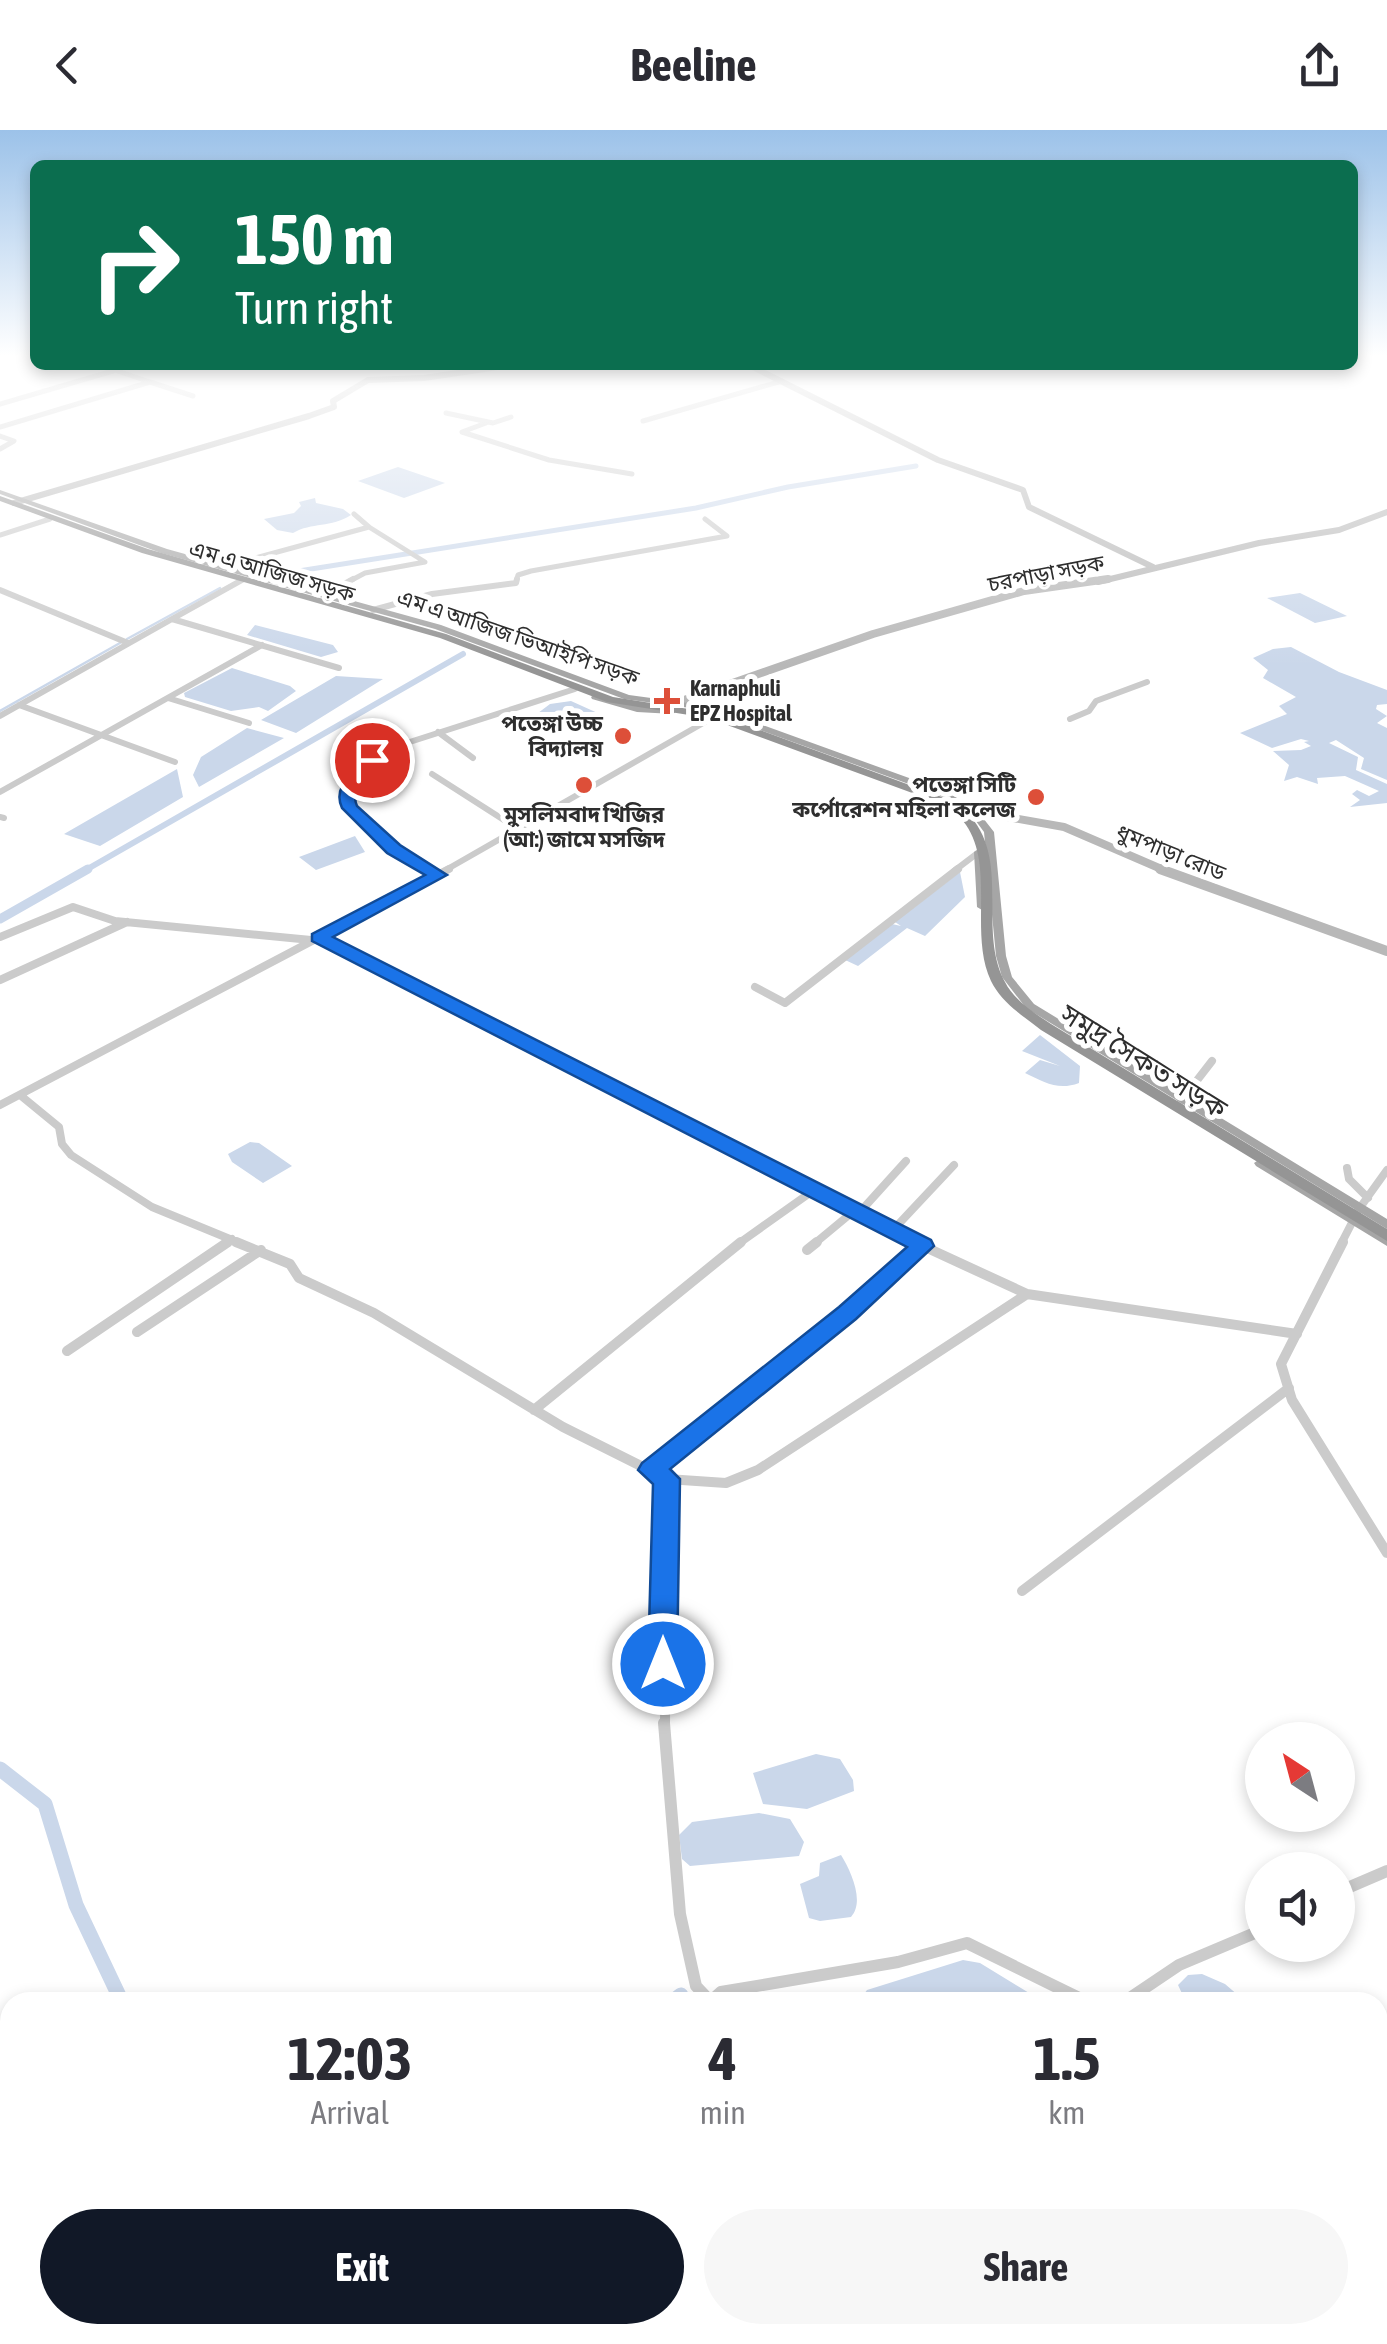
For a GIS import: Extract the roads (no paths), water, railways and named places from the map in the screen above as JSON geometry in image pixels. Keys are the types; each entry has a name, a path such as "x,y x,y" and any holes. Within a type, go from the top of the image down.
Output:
{"highway":[{"path":"2,499 145,550 443,636 612,700 710,715 932,795 965,812 982,840 989,945 995,976 1016,1002 1046,1027 1387,1233"},
{"path":"2,499 149,548 447,634 625,699 716,713 908,782 952,802 979,822 988,840 996,952 1001,975 1022,1002 1051,1025 1387,1233"}],"main road":[{"name":"এম এ আজিজ ভিআইপি সড়ক","path":"2,499 22,500 151,546 438,627 627,696 712,718 965,812"},
{"name":"এম এ আজিজ সড়ক","path":"2,499 142,552 439,638 612,703 649,710"},
{"name":"এম এ আজিজ ভিআইপি সড়ক","path":"649,710 665,707 727,714 920,784 965,812"},
{"path":"965,812 979,852"},
{"name":"সমুদ্র সৈকত সড়ক","path":"965,812 989,832 1000,956 1014,990 1058,1026 1360,1209 1387,1233"},
{"name":"সমুদ্র সৈকত সড়ক","path":"979,852 985,950 992,979 1011,1003 1042,1028 1353,1222 1387,1233"}],"street":[{"path":"2,499 22,500 161,459"},
{"path":"547,459 632,474"},
{"path":"937,459 1023,490 1028,507 1153,567"},
{"name":"চরপাড়া সড়ক","path":"665,707 873,634 1024,592 1092,582 1338,530 1387,512"},
{"path":"344,584 364,573 425,562 369,528 354,514"},
{"path":"0,535 50,518"},
{"path":"373,610 432,594 516,583 514,578 531,571 727,536 705,519"},
{"path":"222,567 369,528"},
{"path":"0,716 242,580"},
{"path":"0,590 128,643"},
{"path":"172,619 339,668"},
{"path":"0,792 262,645"},
{"path":"1070,719 1088,711 1096,700 1147,682"},
{"path":"438,875 382,840 359,820 346,800 354,778 380,754 575,689"},
{"path":"168,698 249,722"},
{"path":"19,706 175,762"},
{"path":"7,1099 438,875 712,718"},
{"path":"438,732 472,758"},
{"path":"432,774 518,829"},
{"name":"ধুমপাড়া রোড","path":"965,812 1064,827 1156,867 1387,951"},
{"path":"754,987 785,1003 979,852"},
{"path":"0,937 72,907 127,922 316,939 923,1246 1027,1294 1297,1334"},
{"path":"0,980 119,929 127,922"},
{"path":"1181,1101 1212,1061"},
{"path":"7,1099 59,1127 62,1144 84,1165 152,1206 290,1264 298,1278 374,1313 534,1410 666,1479 726,1484 758,1470 1027,1294"},
{"path":"808,1250 857,1212 906,1161"},
{"path":"893,1230 954,1165"},
{"path":"1347,1168 1350,1179 1368,1198"},
{"path":"1387,1170 1360,1209 1281,1364 1289,1388 1387,1553"},
{"path":"534,1410 724,1254 814,1190"},
{"path":"67,1351 232,1239"},
{"path":"651,1470 848,1313 923,1246"},
{"path":"137,1332 260,1250"},
{"path":"1022,1591 1289,1388"},
{"path":"666,1479 663,1703 680,1914 696,1986 702,1992"},
{"path":"1355,1885 1387,1871"},
{"path":"1139,1992 1179,1965 1245,1937"},
{"path":"721,1992 898,1962 967,1942 1064,1992"}],"water":[{"path":"398,467 445,483 404,498 358,481"},
{"path":"315,498 316,503 343,509 351,515 293,533 277,530 264,519 294,513 301,506 299,502"},
{"path":"1300,593 1347,616 1315,623 1267,598"},
{"path":"255,625 333,645 338,652 321,657 247,635"},
{"path":"1291,647 1339,672 1387,690 1387,704 1377,705 1376,709 1387,716 1377,723 1387,728 1387,780 1361,769 1364,758 1336,740 1329,743 1358,757 1356,770 1387,784 1387,803 1350,807 1360,800 1352,794 1357,790 1369,796 1379,791 1345,776 1317,778 1318,784 1297,777 1284,781 1289,765 1273,751 1301,750 1311,746 1304,742 1309,741 1301,739 1272,748 1240,733 1287,714 1279,706 1296,697 1263,678 1268,670 1253,658 1273,649"},
{"path":"232,668 296,691 268,711 259,707 231,711 185,697 184,693"},
{"path":"336,676 383,679 296,733 261,720"},
{"path":"571,701 602,715 561,728 538,713 550,704"},
{"path":"247,728 284,738 199,787 193,775 201,757"},
{"path":"177,769 183,797 100,846 64,834"},
{"path":"355,836 365,852 316,870 299,857"},
{"path":"960,872 965,897 925,936 907,928 858,966 843,959 892,924 901,926 895,922"},
{"path":"1040,1035 1080,1066 1079,1083 1058,1086 1025,1073 1040,1060 1060,1066 1022,1051"},
{"path":"250,1142 259,1143 292,1166 263,1183 232,1162 228,1154"},
{"path":"816,1754 840,1759 853,1780 854,1791 807,1809 763,1804 753,1773"},
{"path":"759,1813 790,1819 804,1842 799,1856 690,1866 682,1859 679,1835 692,1822"},
{"path":"841,1855 855,1886 855,1911 851,1917 820,1921 809,1918 800,1884 819,1876 820,1863"},
{"path":"963,1960 980,1963 1028,1992 866,1992"},
{"path":"1202,1974 1234,1992 1181,1992 1178,1985 1188,1975"}],"waterway":[{"path":"267,576 696,508 788,487 916,466"},
{"path":"127,639 220,588"},
{"path":"0,711 120,643"},
{"path":"84,871 463,654"},
{"path":"0,919 88,869"},
{"path":"0,1769 45,1804 76,1905 117,1992"}],"place":[{"name":"Karnaphuli EPZ Hospital","path":"667,701"},
{"name":"পতেঙ্গা উচ্চ বিদ্যালয়","path":"623,736"},
{"name":"মুসলিমবাদ খিজির (আ:) জামে মসজিদ","path":"584,785"},
{"name":"পতেঙ্গা সিটি কর্পোরেশন মহিলা কলেজ","path":"1036,797"}]}
